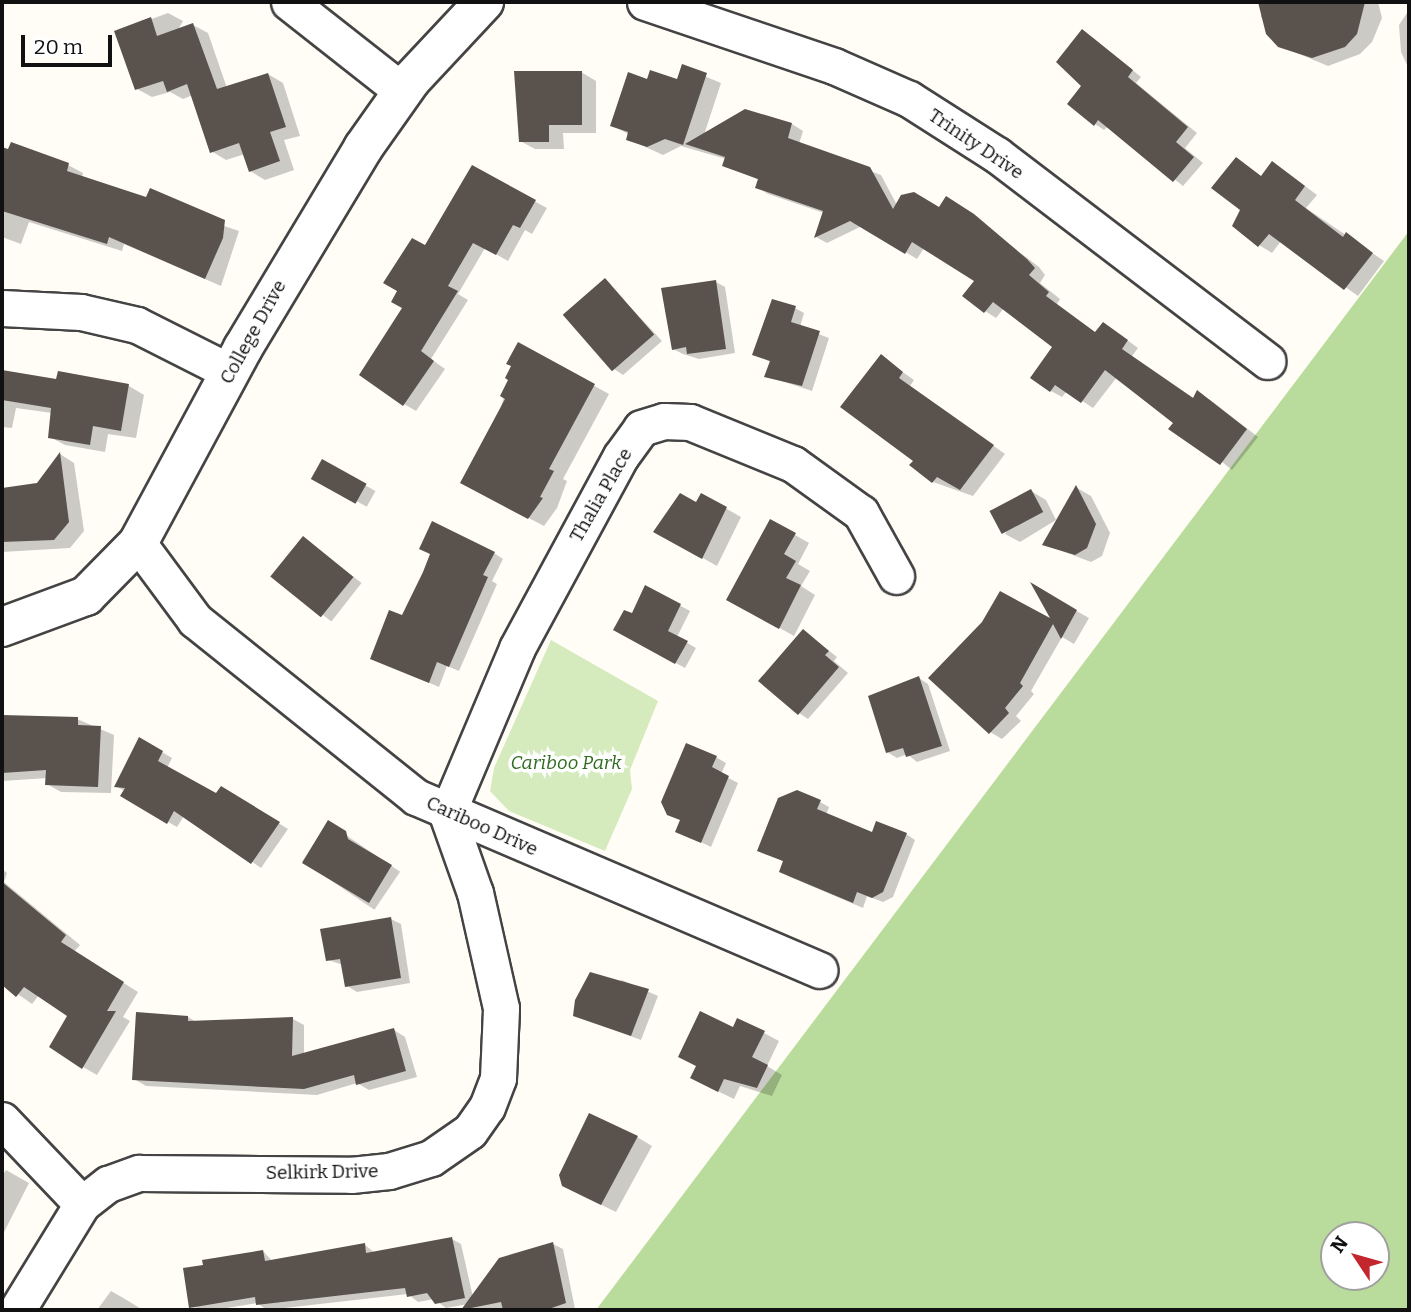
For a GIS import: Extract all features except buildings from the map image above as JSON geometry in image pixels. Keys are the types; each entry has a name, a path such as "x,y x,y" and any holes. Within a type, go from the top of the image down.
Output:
{"street":[{"path":"289,2 402,92"},
{"name":"College Drive","path":"2,627 86,596 138,543 230,372 340,184 402,92 484,2"},
{"name":"Trinity Drive","path":"645,2 834,66 909,99 997,155 1267,361"},
{"path":"2,308 81,312 137,324 230,372"},
{"name":"Thalia Place","path":"447,814 517,648 621,456 642,428 664,421 690,422 793,464 861,513 896,576"},
{"name":"Cariboo Drive","path":"138,543 195,620 227,649 416,797 447,814 820,971"},
{"name":"Selkirk Drive","path":"82,1204 108,1184 139,1173 351,1175 389,1171 430,1158 470,1131 487,1107 498,1078 501,1008 478,904 447,814"},
{"path":"2,1120 82,1204 17,1310"}],"green space":[{"path":"1409,231 1409,1310 596,1310"},
{"name":"Cariboo Park","path":"551,640 658,701 630,770 632,789 605,851 509,811 490,791 494,768"}]}
